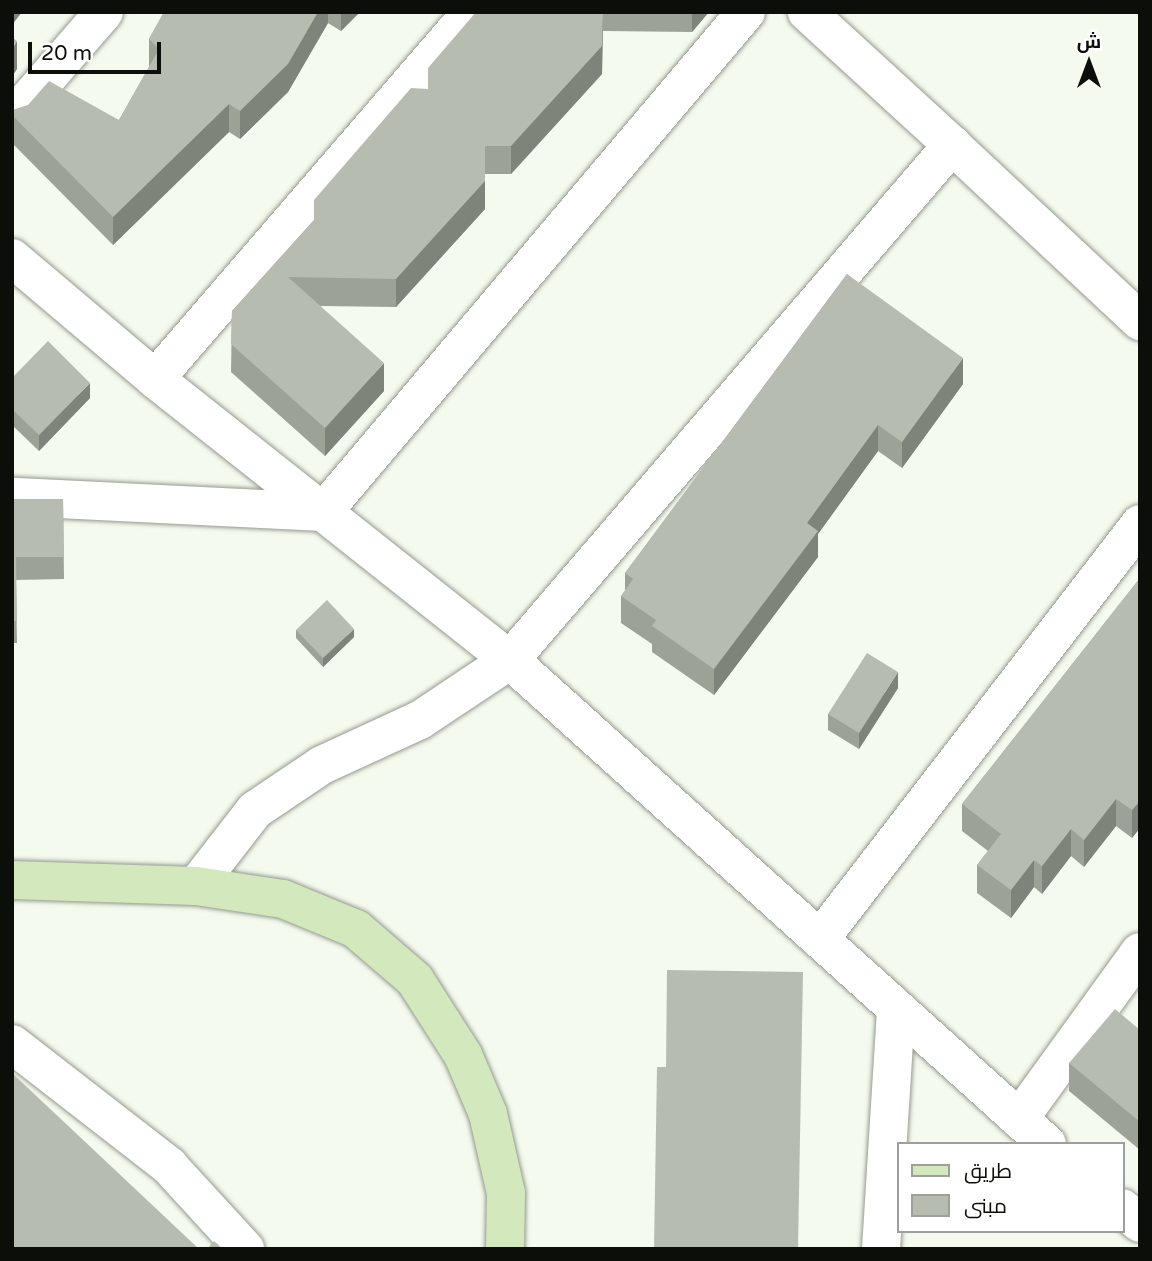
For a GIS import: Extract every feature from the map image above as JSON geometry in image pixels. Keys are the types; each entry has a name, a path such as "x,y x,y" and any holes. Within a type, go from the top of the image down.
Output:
{"main road":[{"path":"12,880 196,886 283,899 355,929 415,981 463,1055 488,1114 506,1193 505,1249"}],"street":[{"path":"12,118 104,12"},
{"path":"155,379 472,12"},
{"path":"323,512 746,12"},
{"path":"807,12 1140,321"},
{"path":"196,886 255,810 322,765 419,720 510,660 952,145"},
{"path":"12,258 155,379 510,660 1045,1142"},
{"path":"12,497 323,512"},
{"path":"820,939 1140,524"},
{"path":"1019,1119 1140,953"},
{"path":"881,1249 896,1008"},
{"path":"12,1044 169,1166 245,1249"},
{"path":"1124,1210 1140,1223"}],"building":[{"path":"164,12 318,12 288,64 240,111 229,104 113,217 12,115 12,110 28,105 49,81 119,120 159,49 149,39"},
{"path":"476,12 603,12 602,46 511,146 485,146 485,181 396,279 288,277 384,363 325,428 231,344 232,311 314,220 314,200 411,88 428,89 428,68"},
{"path":"847,274 963,358 902,442 878,425 807,523 818,531 714,669 652,626 656,620 621,596 633,579 625,573"},
{"path":"48,341 90,383 39,435 12,409 12,378"},
{"path":"12,499 63,499 64,557 16,557 17,621 12,621"},
{"path":"1140,578 1140,801 1132,810 1116,799 1084,840 1071,829 1042,866 1034,860 1011,890 977,865 1001,834 962,804"},
{"path":"327,600 354,629 323,658 296,630"},
{"path":"867,653 898,672 859,733 828,714"},
{"path":"667,970 803,972 798,1249 654,1249 657,1067 666,1067"},
{"path":"1115,1009 1140,1030 1140,1122 1069,1063"},
{"path":"12,1073 199,1249 12,1249"},
{"path":"214,1241 223,1249 207,1249"}]}
